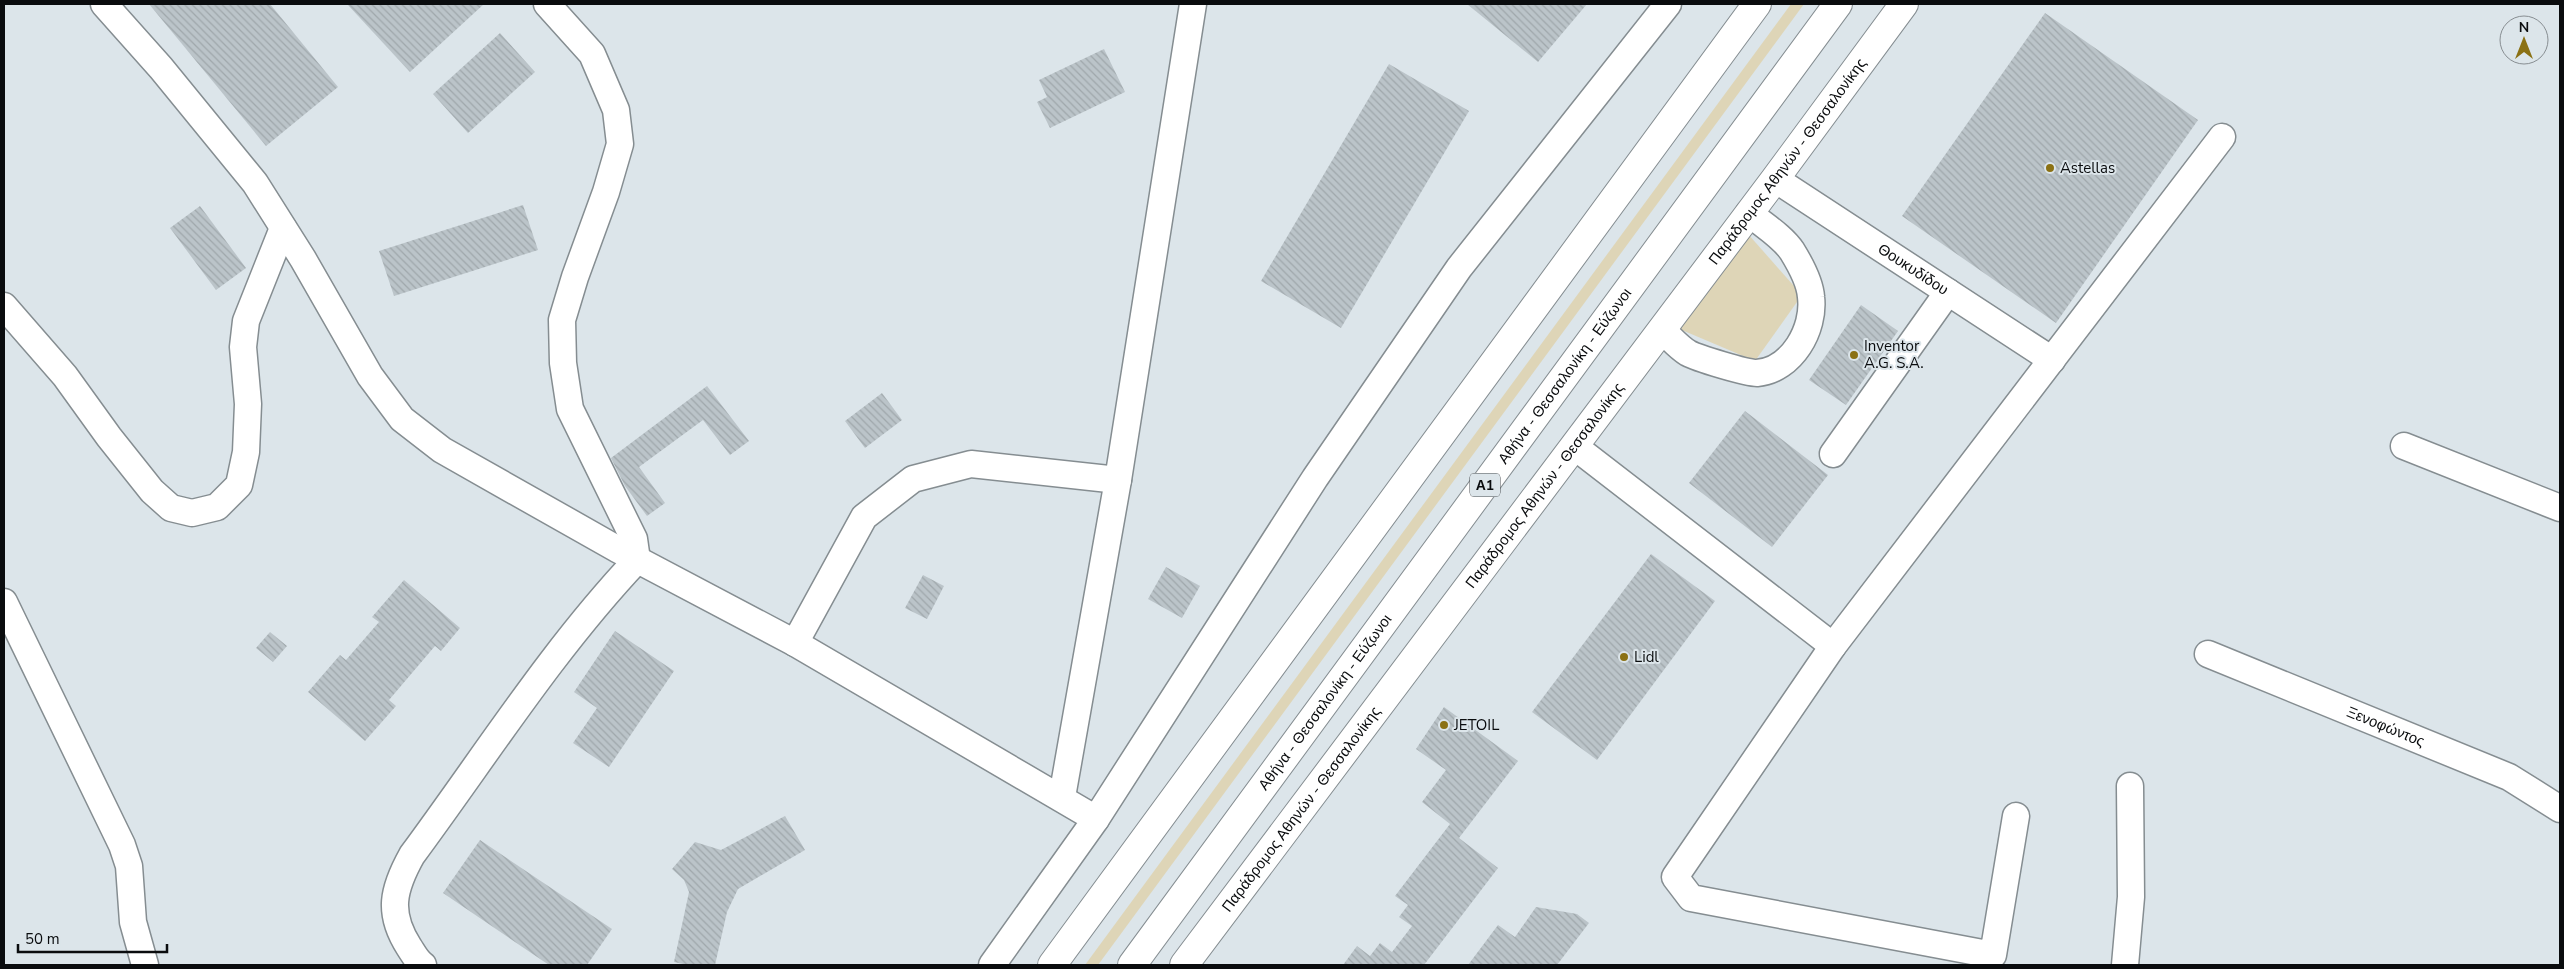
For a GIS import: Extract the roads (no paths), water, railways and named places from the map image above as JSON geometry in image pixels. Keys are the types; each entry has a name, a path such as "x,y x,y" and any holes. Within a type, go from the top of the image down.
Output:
{"main road":[{"path":"1052,965 1757,4"},
{"name":"Αθήνα - Θεσσαλονίκη - Εύζωνοι","path":"1132,965 1838,4"},
{"name":"Παράδρομος Αθηνών - Θεσσαλονίκης","path":"1184,965 1662,330 1904,4"}],"street":[{"path":"104,4 161,68 255,183 370,376 402,419 442,450 637,560 795,642 1096,819"},
{"path":"547,4 592,54 616,110 620,144 606,192 575,277 562,320 563,363 570,409 634,539 637,560"},
{"path":"1062,798 1118,480 1193,4"},
{"path":"992,965 1096,819 1315,478 1459,268 1668,4"},
{"path":"2016,816 1993,955 1691,898 1675,877 1833,646 2222,137"},
{"name":"Θουκυδίδου","path":"1775,179 2052,360"},
{"path":"1662,330 1688,353 1725,366 1756,373 1781,364 1797,349 1808,325 1811,296 1803,273 1791,250 1749,213"},
{"path":"4,306 65,376 109,437 152,490 171,508 192,513 217,507 239,485 247,443 248,404 243,346 246,321 283,228"},
{"path":"1833,454 1948,292"},
{"path":"1574,446 1833,646"},
{"path":"2404,446 2560,508"},
{"path":"795,642 864,517 913,479 971,464 1118,480"},
{"path":"423,965 401,935 394,911 400,877 412,855 540,675 601,598 637,560"},
{"path":"4,602 122,845 129,866 133,922 145,965"},
{"name":"Ξενοφώντος","path":"2208,654 2509,777 2560,810"},
{"path":"2125,965 2131,897 2130,786"}],"place":[{"name":"Astellas","path":"2050,168"},
{"name":"Inventor A.G. S.A.","path":"1854,355"},
{"name":"Lidl","path":"1624,657"},
{"name":"JETOIL","path":"1444,725"}]}
